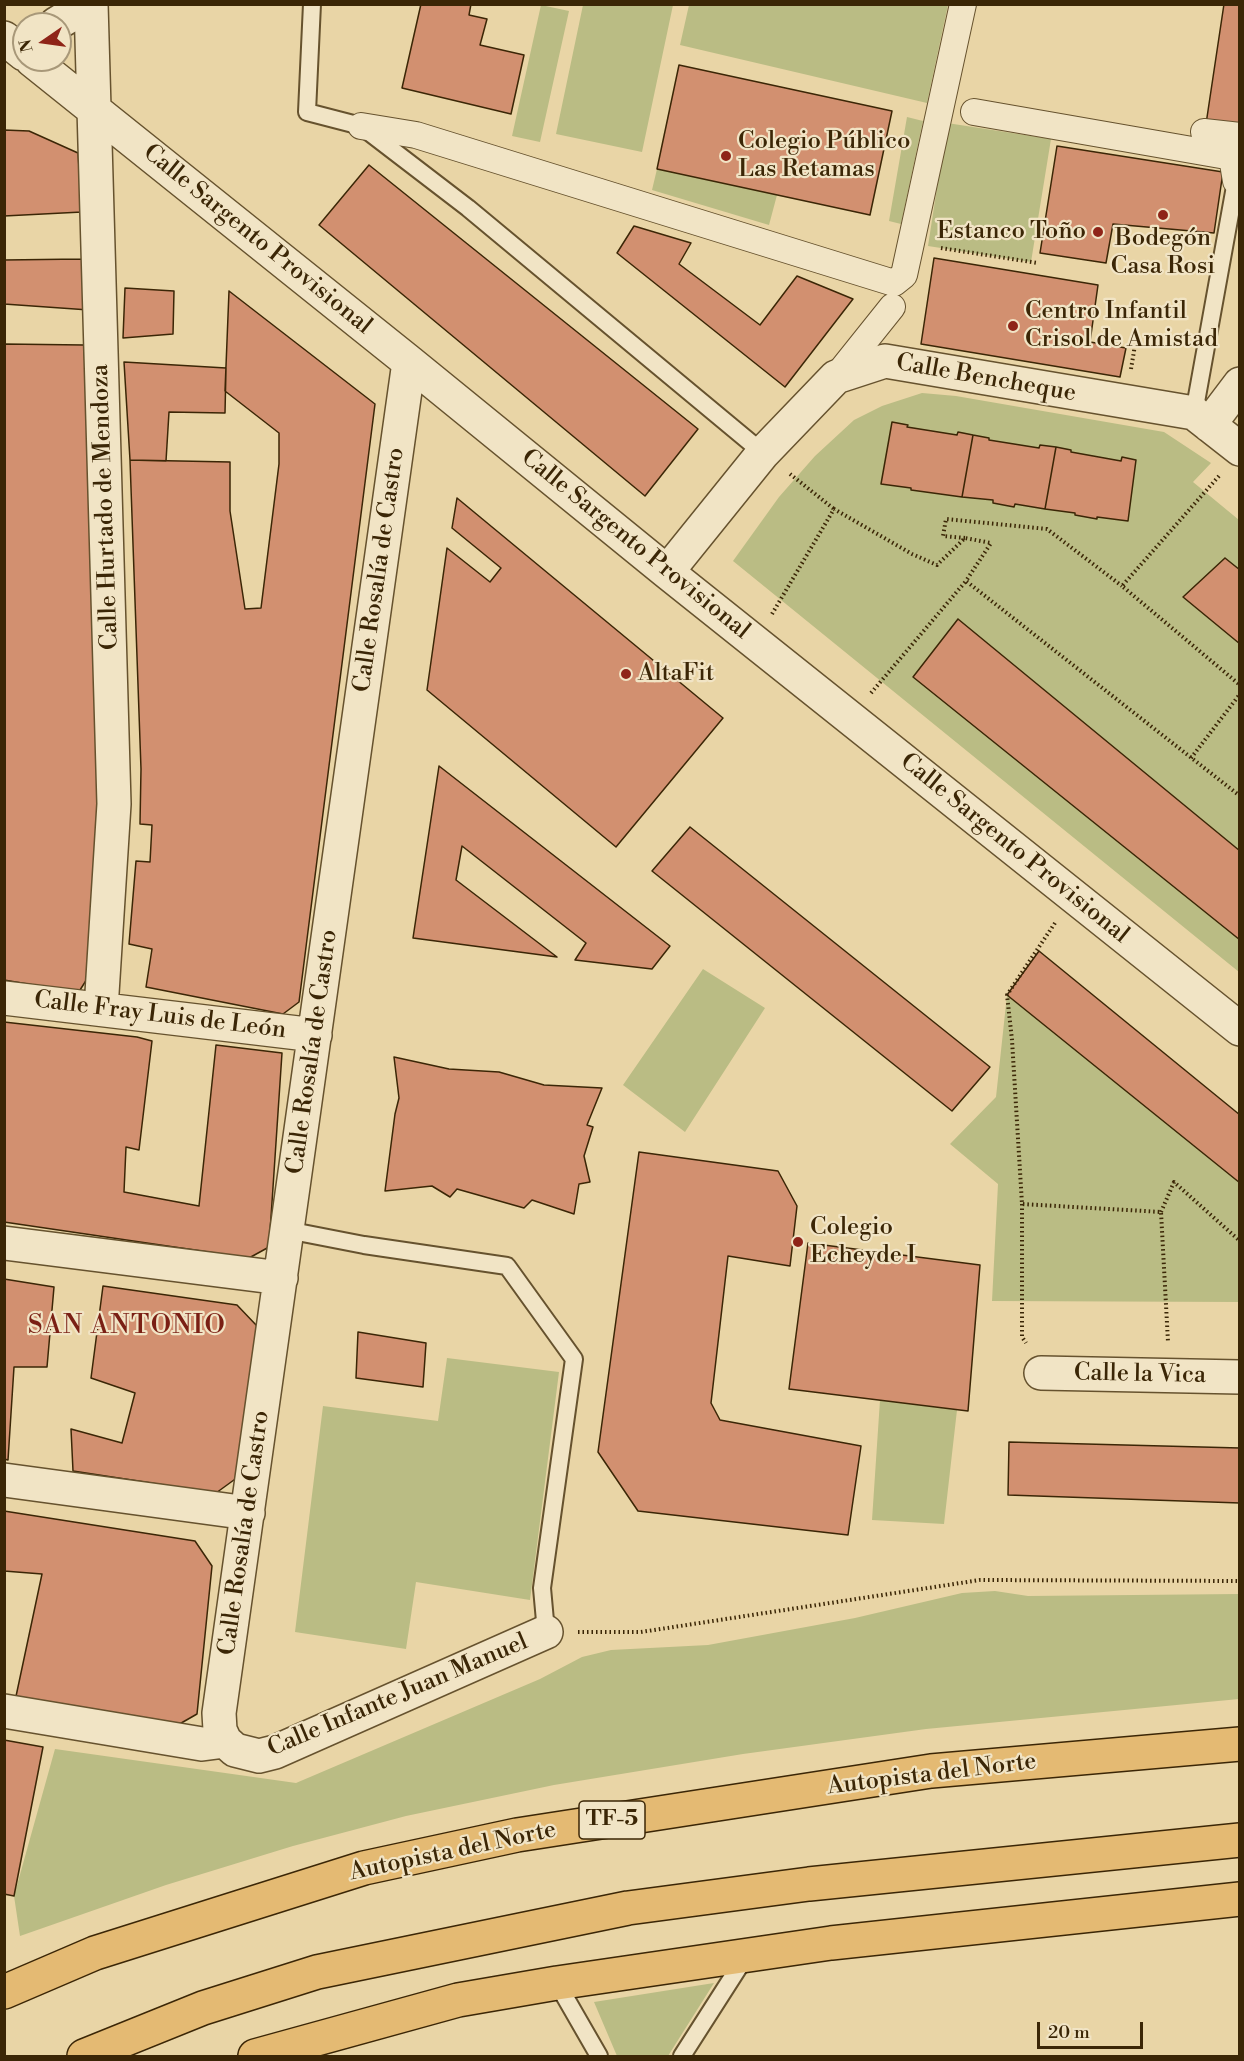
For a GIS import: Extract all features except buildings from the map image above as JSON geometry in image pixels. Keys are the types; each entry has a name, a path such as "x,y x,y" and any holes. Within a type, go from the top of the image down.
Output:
{"highway":[{"name":"Autopista del Norte","path":"4,1992 95,1953 364,1868 517,1835 931,1771 1239,1744"},
{"path":"84,2056 203,2008 317,1972 628,1908 809,1884 1239,1840"},
{"path":"255,2056 458,2000 557,1983 831,1943 1239,1899"}],"street":[{"path":"72,15 90,4"},
{"name":"Calle Hurtado de Mendoza","path":"90,4 95,109 114,804 101,1009"},
{"path":"362,126 416,135 894,283 904,275 955,109 963,4"},
{"name":"Calle Sargento Provisional","path":"46,72 1239,1029"},
{"path":"955,109 1232,157 1238,179"},
{"path":"1204,132 1239,136"},
{"path":"836,377 892,307"},
{"name":"Calle Rosalía de Castro","path":"225,1741 220,1730 219,1713 409,362"},
{"name":"Calle Bencheque","path":"667,572 763,453 836,377 885,362 1202,419 1232,460"},
{"path":"1202,419 1239,384"},
{"name":"Calle Fray Luis de León","path":"4,998 315,1035"},
{"path":"4,1244 281,1278"},
{"name":"Calle la Vica","path":"1041,1373 1239,1377"},
{"path":"4,1480 248,1513"},
{"name":"Calle Infante Juan Manuel","path":"225,1741 235,1750 247,1754 259,1756 275,1752 546,1632"},
{"path":"4,1711 202,1744 225,1741"}],"lane":[{"path":"312,4 307,112 362,126 468,208 763,453"},
{"path":"1202,419 1238,179"},
{"path":"287,1230 364,1245 507,1266 574,1359 542,1588 546,1632"},
{"path":"682,2056 747,1955"},
{"path":"557,1983 599,2056"}],"path":[{"path":"939,248 1038,263"},
{"path":"763,453 834,509 912,554 937,565 965,538"},
{"path":"1122,586 1232,460"},
{"path":"754,642 834,509"},
{"path":"850,718 966,581 991,543 943,536 946,519 1047,529 1122,586 1239,686"},
{"path":"966,581 1239,796"},
{"path":"1191,758 1239,694"},
{"path":"1041,1373 1022,1337 1022,1204 1007,995 1073,896"},
{"path":"1170,1376 1161,1212 1174,1182 1239,1241"},
{"path":"1022,1204 1161,1212"},
{"path":"546,1632 641,1632 980,1580 1239,1581"}],"green space":[{"path":"689,4 948,5 927,103 680,45"},
{"path":"541,5 569,11 540,142 512,136"},
{"path":"583,5 673,5 642,152 556,134"},
{"path":"907,117 923,121 901,224 889,221"},
{"path":"947,123 1051,139 1031,262 928,246"},
{"path":"657,169 777,195 769,225 652,190"},
{"path":"922,393 956,396 1164,432 1211,463 1193,482 1239,520 1239,972 733,561 779,497 815,456 854,420 882,406"},
{"path":"1039,951 1239,1115 1239,1302 992,1301 998,1184 950,1144 996,1097 1007,995"},
{"path":"703,969 765,1008 685,1132 623,1085"},
{"path":"447,1358 559,1372 530,1600 416,1582 406,1649 295,1632 323,1406 438,1421"},
{"path":"880,1400 957,1410 944,1524 872,1520"},
{"path":"995,1591 1028,1596 1239,1594 1239,1699 926,1729 743,1754 554,1785 406,1816 293,1846 166,1885 20,1936 14,1896 55,1749 296,1783 540,1679 582,1657 611,1650 708,1645 855,1618 962,1593"},
{"path":"714,1983 668,2056 617,2056 594,2002"}],"place":[{"name":"Colegio Público Las Retamas","path":"726,156"},
{"name":"Bodegón Casa Rosi","path":"1163,215"},
{"name":"Estanco Toño","path":"1098,232"},
{"name":"Centro Infantil Crisol de Amistad","path":"1013,326"},
{"name":"AltaFit","path":"626,674"},
{"name":"Colegio Echeyde I","path":"798,1242"}],"district":[{"name":"SAN ANTONIO","path":"127,1327"}]}
